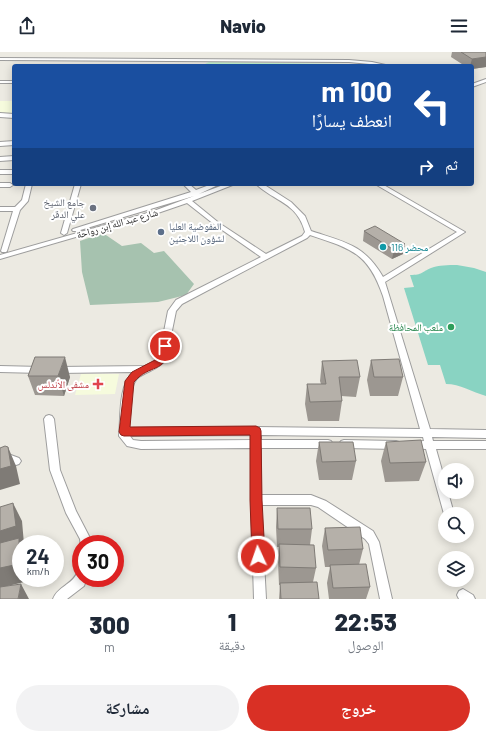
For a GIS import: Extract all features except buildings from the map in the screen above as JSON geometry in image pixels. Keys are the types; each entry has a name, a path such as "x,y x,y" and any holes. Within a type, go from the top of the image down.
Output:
{"street":[{"path":"367,52 374,52"},
{"path":"0,59 112,58 201,60 246,58 361,62 374,64"},
{"path":"200,64 201,60"},
{"path":"474,81 486,76"},
{"path":"474,85 486,80"},
{"path":"0,82 12,82"},
{"path":"0,116 12,116"},
{"path":"0,144 12,143"},
{"path":"0,159 12,158"},
{"path":"0,172 12,172"},
{"path":"0,185 10,186"},
{"path":"2,251 17,209 25,201 29,186"},
{"path":"64,233 78,186"},
{"path":"188,186 197,195"},
{"name":"شارع عبد الله إبن رواحة","path":"0,257 154,213 189,201 213,186"},
{"name":"شارع عبد الله إبن رواحة","path":"2,251 226,186"},
{"path":"262,186 288,202 304,219 308,232 305,237 179,302 172,311 163,358 159,363 143,369 130,381 124,432 126,440 135,444 486,445"},
{"path":"381,280 462,232 382,186"},
{"path":"189,201 217,224 266,257"},
{"path":"0,209 17,209"},
{"path":"308,232 347,245 366,258 385,287 397,336 427,434 447,507"},
{"path":"0,369 143,369"},
{"path":"48,419 55,470 71,512 83,535"},
{"path":"124,432 256,431 486,434"},
{"path":"256,431 256,500 260,599"},
{"path":"0,455 16,461"},
{"path":"256,500 312,500 322,504 369,535 374,542 386,599"},
{"path":"59,599 73,587"}],"shaded area":[{"path":"209,62 349,64 205,64"},
{"path":"0,101 12,101 12,113 0,113"},
{"path":"103,233 122,246 141,243 154,253 164,251 194,284 186,295 158,302 90,305 82,272 80,241"},
{"name":"ملعب المحافظة","path":"457,265 486,272 486,396 451,384 446,384 440,365 428,365 404,288 414,287 410,275 420,274 437,266"},
{"name":"مشفى الأندلس","path":"81,374 119,374 115,394 75,395"}],"place":[{"name":"جامع الشيخ علي الدقر","path":"93,208"},
{"name":"المفوضية العليا لشؤون اللاجئين","path":"161,232"},
{"name":"محضر 116","path":"383,247"},
{"name":"ملعب المحافظة","path":"451,327"},
{"name":"مشفى الأندلس","path":"98,384"}],"route":[{"path":"165,346 163,358 159,363 143,369 130,381 127,390 124,432 256,431 258,556"}]}
